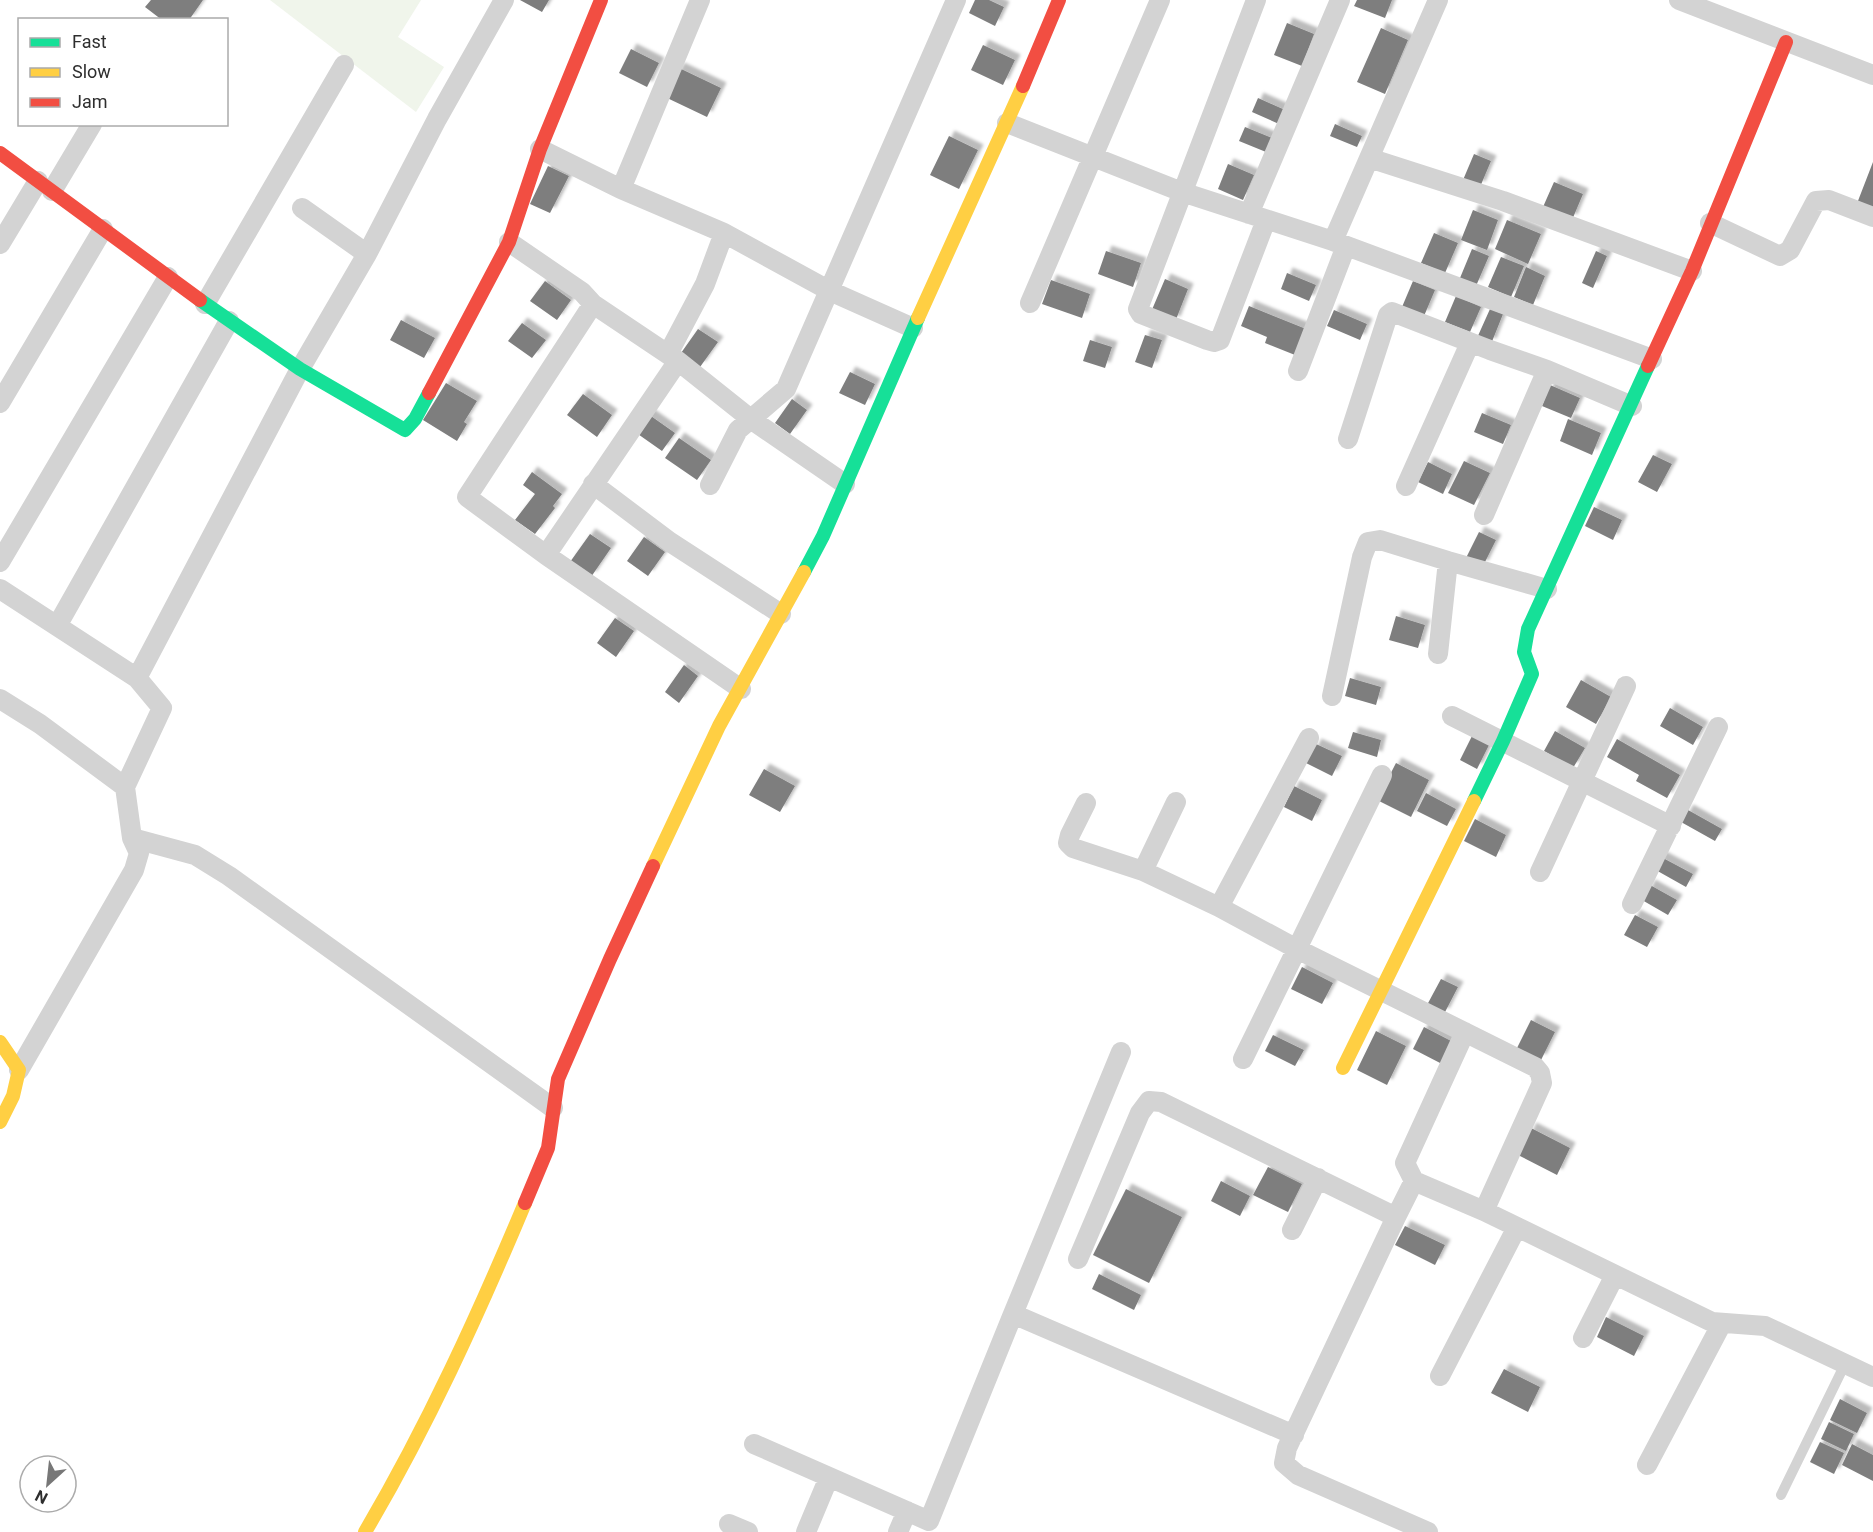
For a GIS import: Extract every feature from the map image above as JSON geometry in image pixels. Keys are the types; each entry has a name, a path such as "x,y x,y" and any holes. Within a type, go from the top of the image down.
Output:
{"street":[{"path":"137,678 300,369 367,254 437,119 504,0"},
{"path":"0,153 204,304 300,369 405,430 415,419 509,242 540,148 601,0"},
{"path":"621,189 700,0"},
{"path":"710,484 738,430 786,389 956,0"},
{"path":"365,1532 396,1480 435,1404 524,1206 548,1148 558,1079 610,958 719,726 823,536 913,328 1007,123 1059,0"},
{"path":"1030,303 1160,0"},
{"path":"1256,0 1138,309 1146,317 1214,342 1220,340 1258,217 1340,0"},
{"path":"1298,371 1369,158 1438,0"},
{"path":"1678,0 1873,75"},
{"path":"1343,1068 1503,741 1532,674 1524,652 1528,629 1692,271 1786,42"},
{"path":"204,304 344,65"},
{"path":"1007,123 1182,192 1340,244 1652,358"},
{"path":"0,244 90,126"},
{"path":"540,148 621,189 724,233 830,291 913,328"},
{"path":"1369,158 1503,201 1692,271"},
{"path":"1710,223 1780,256 1790,250 1816,201 1829,200 1873,217"},
{"path":"302,208 367,254"},
{"path":"0,403 103,228"},
{"path":"546,555 673,358 724,233"},
{"path":"509,242 582,292 593,304 673,358 752,420 845,484"},
{"path":"0,562 168,277"},
{"path":"593,304 467,497 546,555 741,689"},
{"path":"1348,439 1388,315 1392,312 1547,370 1632,406"},
{"path":"57,626 229,321"},
{"path":"1406,486 1470,343"},
{"path":"1484,515 1547,370"},
{"path":"593,484 670,542 781,614"},
{"path":"1332,696 1362,557 1368,542 1380,540 1547,589"},
{"path":"1438,654 1448,561"},
{"path":"0,589 137,678 162,708 125,787 132,838 139,854 134,870 19,1070 13,1096 0,1122"},
{"path":"1540,872 1626,686"},
{"path":"0,699 40,724 125,787"},
{"path":"1452,716 1671,826"},
{"path":"1632,904 1718,727"},
{"path":"1219,907 1309,738"},
{"path":"1243,1059 1383,775"},
{"path":"1086,802 1068,843 1080,851 1143,871 1219,907 1297,949 1535,1067 1542,1078 1540,1089 1484,1211"},
{"path":"1143,871 1176,802"},
{"path":"132,838 195,855 229,876 553,1108"},
{"path":"1465,1032 1405,1163 1414,1181 1484,1211 1712,1322 1765,1326 1873,1377"},
{"path":"0,1042 19,1070"},
{"path":"754,1444 929,1521 1121,1052"},
{"path":"1078,1259 1140,1113 1149,1101 1161,1102 1396,1217"},
{"path":"1292,1230 1318,1178"},
{"path":"1414,1181 1287,1448 1284,1463 1299,1475 1428,1532"},
{"path":"1440,1376 1517,1227"},
{"path":"1583,1338 1615,1275"},
{"path":"1013,1314 1294,1435"},
{"path":"1647,1465 1722,1323"},
{"path":"806,1532 830,1477"},
{"path":"898,1532 907,1511"},
{"path":"729,1524 748,1532"}],"lane":[{"path":"1781,1495 1845,1364"}],"shaded area":[{"path":"270,0 421,0 398,37 444,67 416,112"}],"building":[{"path":"151,0 203,0 190,18 159,18 145,7"},
{"path":"520,0 549,0 542,12"},
{"path":"975,0 989,0 1004,7 995,26 969,13"},
{"path":"1357,0 1392,0 1385,18 1354,6"},
{"path":"1287,23 1314,34 1302,66 1274,55"},
{"path":"1381,28 1408,40 1385,94 1357,82"},
{"path":"983,45 1015,60 1003,85 971,70"},
{"path":"631,49 659,63 647,87 619,73"},
{"path":"679,68 721,88 707,117 665,97"},
{"path":"1258,98 1285,110 1279,124 1252,112"},
{"path":"1335,124 1362,136 1357,147 1330,136"},
{"path":"1245,127 1272,138 1266,152 1239,141"},
{"path":"949,136 978,150 959,189 930,175"},
{"path":"1474,154 1491,161 1480,187 1463,180"},
{"path":"1873,162 1873,212 1856,206"},
{"path":"1228,164 1254,175 1243,200 1218,189"},
{"path":"548,166 569,176 550,213 530,204"},
{"path":"1554,182 1583,194 1572,220 1543,207"},
{"path":"1473,210 1498,220 1487,250 1461,240"},
{"path":"1507,220 1541,234 1528,264 1495,249"},
{"path":"1434,233 1458,243 1445,273 1421,263"},
{"path":"1472,249 1489,256 1476,286 1460,278"},
{"path":"1106,251 1141,263 1133,287 1098,274"},
{"path":"1596,251 1607,256 1593,288 1582,283"},
{"path":"1501,257 1524,266 1511,297 1488,287"},
{"path":"1526,267 1545,276 1533,305 1514,297"},
{"path":"1287,273 1316,285 1309,301 1281,289"},
{"path":"1165,279 1188,289 1175,322 1151,312"},
{"path":"1051,280 1090,294 1082,318 1042,304"},
{"path":"545,281 571,300 557,320 530,301"},
{"path":"1413,281 1435,290 1424,316 1402,307"},
{"path":"1456,296 1481,307 1470,332 1445,322"},
{"path":"1249,306 1306,329 1295,355 1265,343 1267,337 1241,326"},
{"path":"1490,309 1503,314 1491,344 1477,338"},
{"path":"1334,310 1367,324 1360,340 1327,326"},
{"path":"401,320 435,338 424,358 390,340"},
{"path":"522,323 546,340 532,358 508,341"},
{"path":"698,329 718,342 700,367 681,353"},
{"path":"1145,335 1162,340 1152,368 1135,362"},
{"path":"1090,340 1112,347 1105,368 1083,361"},
{"path":"850,372 875,384 865,405 839,393"},
{"path":"446,383 477,401 464,422 467,424 457,441 423,420"},
{"path":"1550,385 1580,398 1571,418 1542,406"},
{"path":"583,394 612,415 597,437 567,415"},
{"path":"792,399 807,410 790,434 775,423"},
{"path":"1482,413 1511,425 1503,444 1474,432"},
{"path":"648,414 675,433 662,451 635,432"},
{"path":"1568,419 1601,433 1592,455 1560,441"},
{"path":"679,438 711,460 697,480 665,458"},
{"path":"1653,455 1672,464 1657,492 1638,482"},
{"path":"1464,461 1490,473 1474,505 1448,493"},
{"path":"1428,462 1452,474 1443,494 1418,482"},
{"path":"532,472 562,494 553,506 555,508 535,534 515,520 535,494 523,485"},
{"path":"1594,507 1622,520 1613,540 1585,526"},
{"path":"1479,532 1496,540 1483,566 1466,558"},
{"path":"590,534 611,548 591,577 570,562"},
{"path":"644,537 665,552 648,576 627,561"},
{"path":"1396,616 1425,625 1418,648 1389,640"},
{"path":"615,618 634,631 616,657 597,643"},
{"path":"684,665 698,676 679,703 665,692"},
{"path":"1350,678 1381,687 1376,705 1345,696"},
{"path":"1581,680 1611,697 1596,724 1566,707"},
{"path":"1670,708 1703,727 1693,745 1660,726"},
{"path":"1555,731 1585,748 1573,768 1544,751"},
{"path":"1353,732 1381,740 1377,757 1348,748"},
{"path":"1472,736 1489,745 1477,769 1460,760"},
{"path":"1617,739 1680,775 1667,798 1636,781 1639,775 1607,757"},
{"path":"1316,744 1342,756 1332,776 1306,763"},
{"path":"1396,763 1429,780 1411,817 1377,800"},
{"path":"764,769 795,786 780,812 749,795"},
{"path":"1294,786 1322,800 1312,821 1284,807"},
{"path":"1426,793 1456,809 1447,826 1417,811"},
{"path":"1688,810 1722,829 1715,841 1681,822"},
{"path":"1475,819 1506,835 1496,857 1464,841"},
{"path":"1661,857 1693,874 1686,887 1654,869"},
{"path":"1650,885 1677,900 1668,915 1642,900"},
{"path":"1635,915 1658,927 1647,947 1624,935"},
{"path":"1302,967 1333,983 1322,1004 1291,989"},
{"path":"1441,979 1458,987 1444,1014 1427,1005"},
{"path":"1531,1020 1555,1032 1541,1060 1517,1048"},
{"path":"1424,1027 1453,1042 1442,1064 1413,1049"},
{"path":"1376,1031 1406,1046 1387,1085 1357,1070"},
{"path":"1273,1035 1304,1050 1295,1066 1265,1051"},
{"path":"1531,1128 1570,1148 1557,1175 1518,1155"},
{"path":"1268,1167 1302,1184 1288,1212 1253,1195"},
{"path":"1221,1181 1250,1196 1240,1216 1211,1201"},
{"path":"1126,1189 1182,1217 1149,1283 1093,1255"},
{"path":"1405,1226 1445,1245 1435,1265 1395,1245"},
{"path":"1099,1274 1141,1295 1134,1310 1092,1289"},
{"path":"1606,1317 1644,1336 1634,1356 1597,1337"},
{"path":"1504,1369 1540,1387 1528,1412 1491,1393"},
{"path":"1840,1399 1867,1413 1857,1433 1830,1420"},
{"path":"1829,1422 1854,1434 1846,1451 1821,1439"},
{"path":"1820,1442 1844,1453 1834,1474 1810,1462"},
{"path":"1852,1444 1873,1455 1873,1481 1842,1465"}],"traffic: fast":[{"path":"200,300 300,369 405,430 415,419 429,393"},
{"path":"804,572 823,536 918,318"},
{"path":"1474,801 1532,674 1524,652 1528,629 1648,366"}],"traffic: slow":[{"path":"918,318 1023,86"},
{"path":"653,866 719,726 804,572"},
{"path":"1343,1068 1474,801"},
{"path":"0,1042 19,1070 13,1096 0,1122"},
{"path":"365,1532 410,1452 451,1370 525,1203"}],"traffic: jam":[{"path":"429,393 509,242 540,149 601,0"},
{"path":"1023,86 1059,0"},
{"path":"1648,366 1692,271 1786,42"},
{"path":"0,153 200,300"},
{"path":"525,1203 548,1148 558,1079 653,866"}]}
